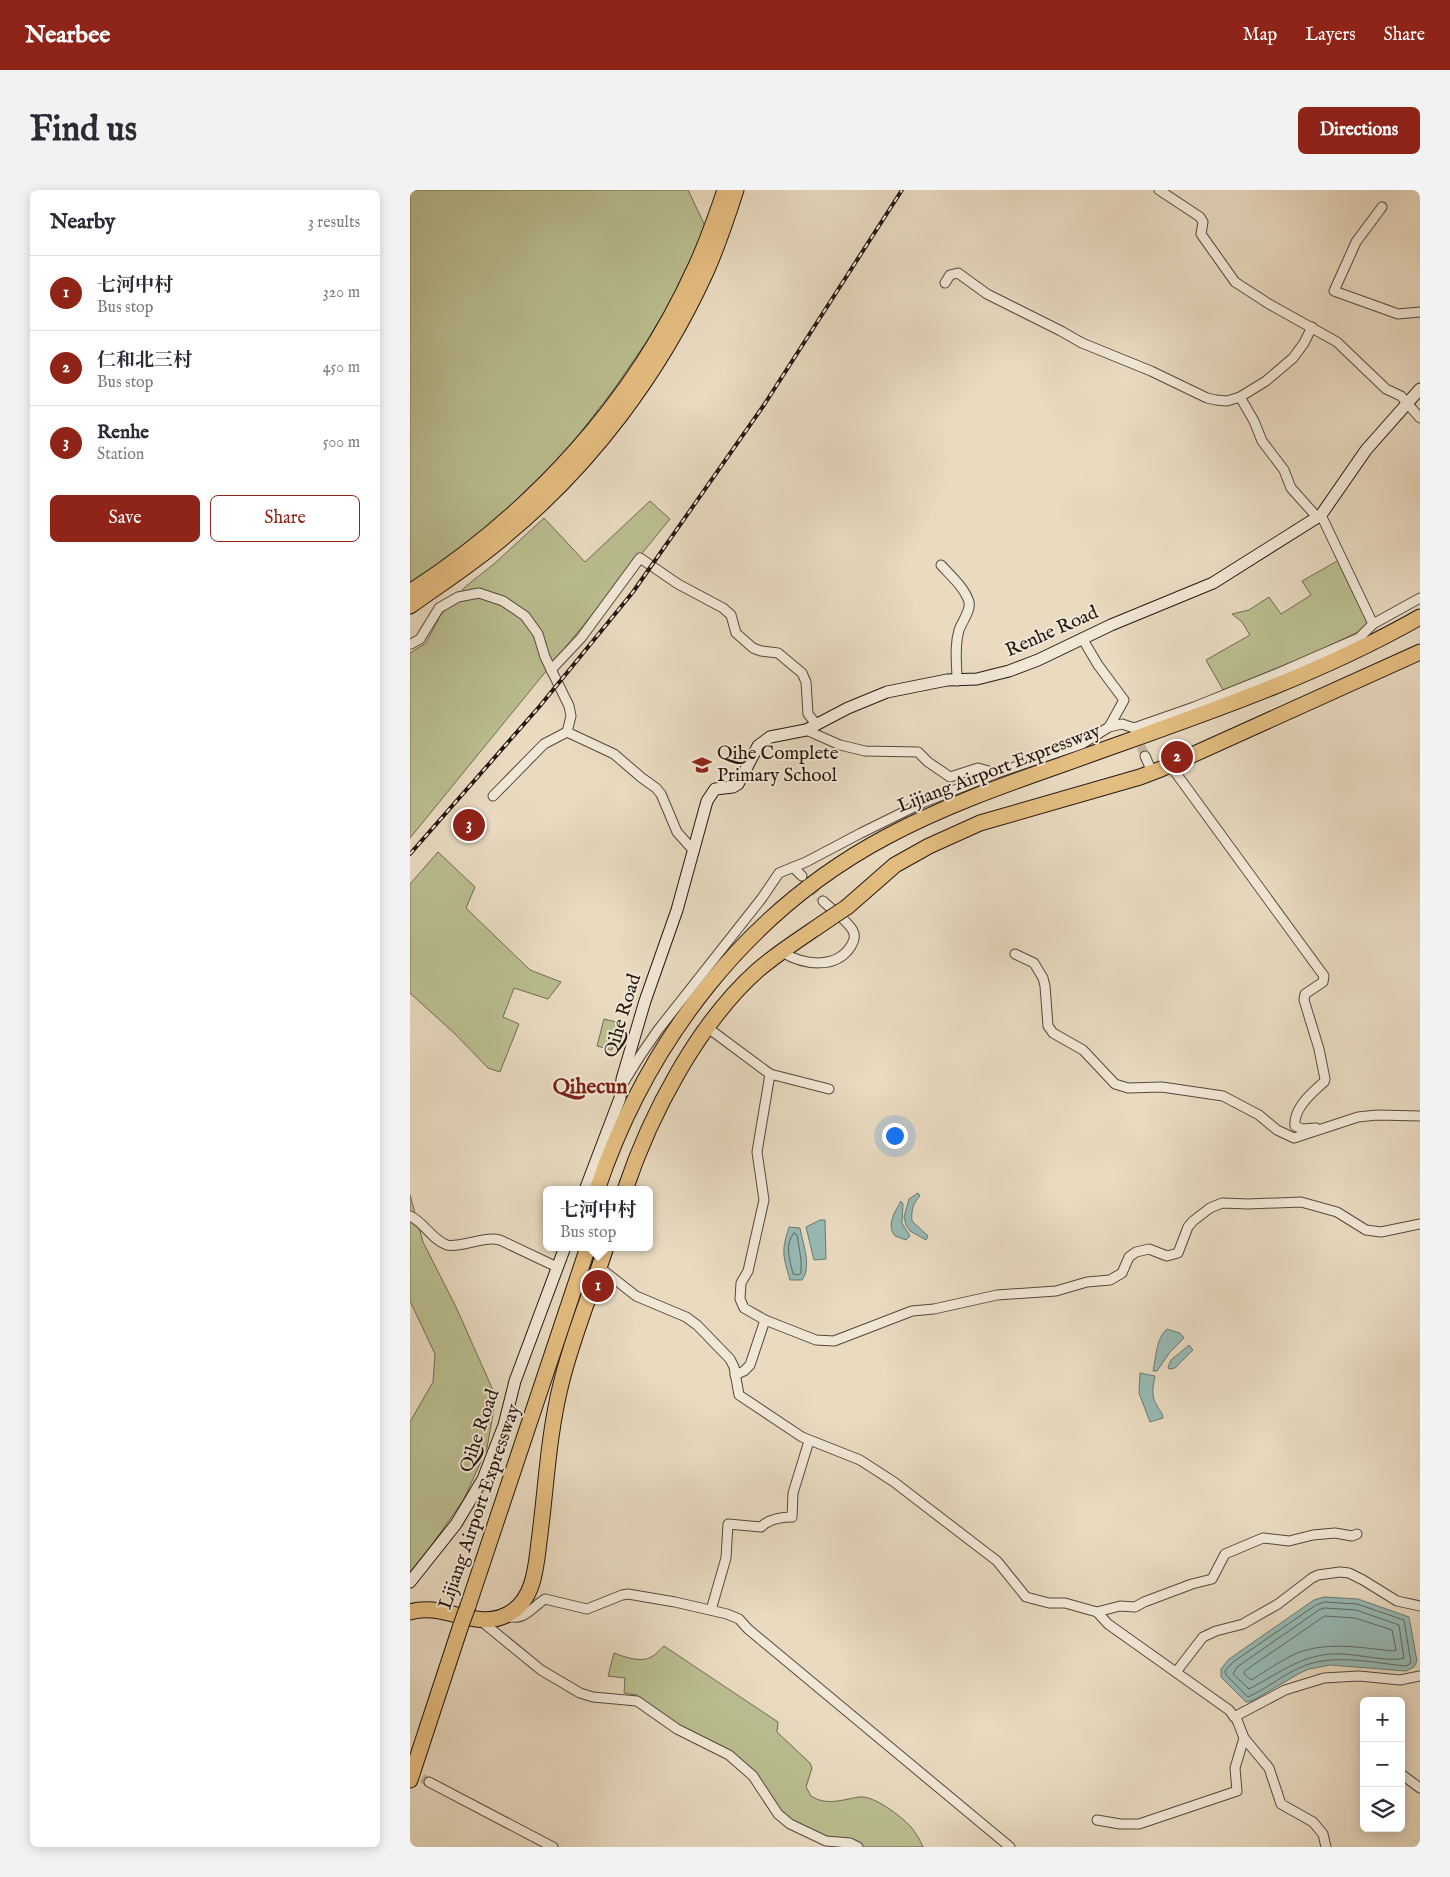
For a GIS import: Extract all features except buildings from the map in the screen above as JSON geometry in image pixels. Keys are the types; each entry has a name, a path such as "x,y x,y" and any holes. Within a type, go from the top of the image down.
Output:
{"highway":[{"path":"712,244 725,190"},
{"path":"412,600 456,561 499,527 546,483 589,436 628,386 658,340 712,244 736,190"},
{"name":"Lijiang Airport Expressway","path":"598,1186 613,1146 637,1093 655,1060 679,1023 710,983 756,932 790,901 825,874 887,836 955,804 1250,695 1354,651 1420,617"},
{"name":"Lijiang Airport Expressway","path":"608,1186 622,1150 646,1097 667,1059 691,1023 717,990 763,940 790,914 830,883 892,845 958,813 1254,704 1350,664 1420,629"},
{"path":"627,1186 644,1140 661,1104 682,1068 708,1028 747,980 782,952 847,907 895,865 938,842 980,824 1170,765 1420,652"},
{"name":"Lijiang Airport Expressway","path":"410,1780 457,1623 577,1251"},
{"name":"Lijiang Airport Expressway","path":"463,1604 587,1251"},
{"path":"410,1612 428,1609 480,1620 492,1619 506,1615 519,1606 526,1596 536,1570 557,1401 566,1366 605,1251"},
{"name":"Lijiang Airport Expressway","path":"410,1748 457,1623"}],"street":[{"path":"1159,190 1200,217 1203,222 1201,234 1235,282 1344,348 1386,389 1400,394 1420,418"},
{"path":"1382,206 1356,242 1334,291 1398,314 1420,312"},
{"path":"945,283 952,274 958,273 987,294 1086,345 1166,377 1207,398 1227,402 1240,397 1266,381 1293,358 1304,344 1312,327"},
{"name":"Renhe Road","path":"694,851 707,801 712,792 716,789 733,787 738,784 758,746 763,741 770,737 811,728 848,708 887,692 947,680 977,679 1009,671 1038,660 1082,638 1213,582 1319,516 1366,450 1420,388"},
{"path":"1240,397 1254,421 1262,440 1284,470 1291,488 1319,516 1373,624"},
{"path":"551,670 581,638 640,558 678,584 723,608 731,615 736,633 753,648 778,653 802,673 806,682 811,728 840,745 863,751 918,752 928,762 950,777 978,768 997,773"},
{"path":"941,565 964,592 969,601 969,607 962,622 956,644 957,681"},
{"path":"411,644 420,640 435,614 442,606 464,595 482,594 502,601 525,616 538,634 541,647 571,712 567,732"},
{"path":"621,1087 662,1024 759,902 776,876 922,803 997,773 1082,744 1109,727 1122,724 1134,728 1202,704 1359,638 1373,624 1420,598"},
{"path":"1082,638 1098,665 1124,700 1109,727"},
{"path":"493,796 544,744 567,732"},
{"path":"567,732 614,754 656,788 661,794 677,832 694,851"},
{"path":"1145,756 1152,772"},
{"path":"1170,765 1324,976 1323,982 1305,994 1304,1000 1319,1049 1325,1079 1304,1101 1294,1124 1302,1129 1324,1128"},
{"name":"Qihe Road","path":"587,1186 620,1098 622,1079 645,1000 677,910 694,851"},
{"path":"792,867 802,876"},
{"path":"782,952 801,961 821,963 839,958 850,948 854,939 852,930 823,902"},
{"path":"1015,954 1034,963 1043,978 1048,1026 1053,1033 1083,1050 1115,1084 1128,1088 1162,1087 1223,1096 1259,1115 1277,1130 1292,1138 1358,1117 1420,1116"},
{"path":"708,1028 770,1074 829,1090"},
{"path":"770,1074 757,1152 764,1200 748,1271 741,1283 740,1299 744,1308 765,1320 816,1340 834,1341 912,1311 934,1309 997,1296 1056,1291 1087,1282 1110,1280 1122,1273 1130,1257 1136,1252 1149,1249 1167,1256 1178,1253 1190,1224 1210,1208 1222,1202 1248,1204 1301,1202 1337,1212 1366,1230 1381,1232 1420,1224"},
{"path":"410,1216 416,1218 439,1241 447,1245 494,1239 500,1240 557,1267"},
{"name":"Qihe Road","path":"410,1582 456,1524 483,1479 504,1425 515,1381 563,1251"},
{"path":"599,1267 627,1291 693,1321 727,1354 733,1363 739,1395 809,1441 860,1460 894,1482 996,1561 1026,1597 1049,1603 1065,1603 1097,1612 1120,1606 1135,1607 1192,1584 1212,1579 1225,1554 1263,1538 1289,1542 1313,1535 1334,1533 1352,1536 1358,1534"},
{"path":"735,1375 744,1371 750,1365 765,1320"},
{"path":"710,1610 726,1558 728,1524 761,1527 766,1522 784,1517 792,1517 792,1493 809,1441"},
{"path":"1176,1672 1203,1637 1216,1631 1243,1624 1278,1604 1318,1575 1340,1572 1349,1573 1364,1580 1397,1602 1420,1606 1420,1612"},
{"path":"506,1615 514,1618 521,1616 545,1599 587,1609 625,1594 675,1602 727,1614 738,1619 1010,1847"},
{"path":"1097,1612 1108,1624 1229,1710 1244,1738 1269,1768 1281,1804 1313,1822 1323,1834 1326,1847"},
{"path":"480,1620 541,1670 580,1693 593,1697 638,1701 677,1729 728,1755 753,1776 778,1814 790,1824 826,1841 850,1843 858,1847"},
{"path":"1234,1717 1285,1690 1324,1678 1359,1676 1400,1680 1420,1676"},
{"path":"1097,1820 1120,1824 1139,1824 1237,1790 1235,1768 1244,1738"},
{"path":"1405,1777 1420,1788"},
{"path":"429,1782 553,1847"}],"green space":[{"path":"410,190 688,190 707,230 677,291 647,341 614,389 577,437 514,507 416,585 410,580"},
{"path":"650,501 670,519 410,838 410,653 426,643 440,616 465,587 495,563 544,518 585,562"},
{"path":"1339,560 1370,622 1360,631 1314,653 1223,690 1206,660 1250,635 1242,622 1232,614 1249,610 1269,597 1281,614 1311,595 1302,581"},
{"path":"438,852 475,887 466,908 530,970 561,982 548,999 514,988 503,1017 519,1024 500,1072 488,1068 455,1034 410,993 410,884"},
{"path":"604,1019 620,1023 612,1050 597,1046"},
{"path":"410,1195 423,1242 456,1307 496,1397 487,1448 464,1499 410,1576 410,1422 433,1382 435,1354 410,1301"},
{"path":"664,1646 778,1722 777,1732 810,1763 812,1768 806,1787 811,1796 828,1802 859,1797 872,1799 907,1823 923,1847 862,1847 827,1839 786,1818 781,1813 774,1799 742,1760 729,1751 676,1725 637,1695 624,1693 625,1678 608,1676 614,1653 628,1658 647,1659"}],"water":[{"path":"918,1193 920,1196 913,1207 912,1221 928,1236 926,1240 910,1231 904,1217 909,1199"},
{"path":"901,1201 903,1204 902,1223 910,1236 906,1240 895,1236 891,1227 892,1218"},
{"path":"820,1220 825,1220 826,1259 814,1260 806,1227"},
{"path":"789,1227 800,1228 805,1248 807,1262 805,1275 802,1280 790,1280 786,1265 784,1248"},
{"path":"1167,1329 1180,1333 1184,1338 1170,1352 1157,1371 1153,1371 1159,1343"},
{"path":"1189,1345 1193,1350 1175,1368 1169,1369 1171,1360"},
{"path":"1140,1373 1155,1376 1153,1397 1163,1418 1150,1422 1139,1393"},
{"path":"1324,1597 1358,1599 1409,1617 1417,1661 1414,1667 1406,1671 1330,1665 1309,1669 1252,1701 1246,1702 1221,1677 1221,1669 1229,1659 1314,1600"}],"tunnel":[{"path":"1136,733 1145,756"},
{"path":"802,876 823,901"},
{"path":"410,1772 429,1782"}],"railway":[{"path":"410,854 539,707 633,592 764,405 902,190"}],"place":[{"name":"仁和北三村","path":"1177,757"},
{"name":"Qihe Complete Primary School","path":"702,765"},
{"name":"Renhe","path":"469,825"},
{"name":"七河中村","path":"598,1286"}],"district":[{"name":"Qihecun","path":"590,1087"}]}
